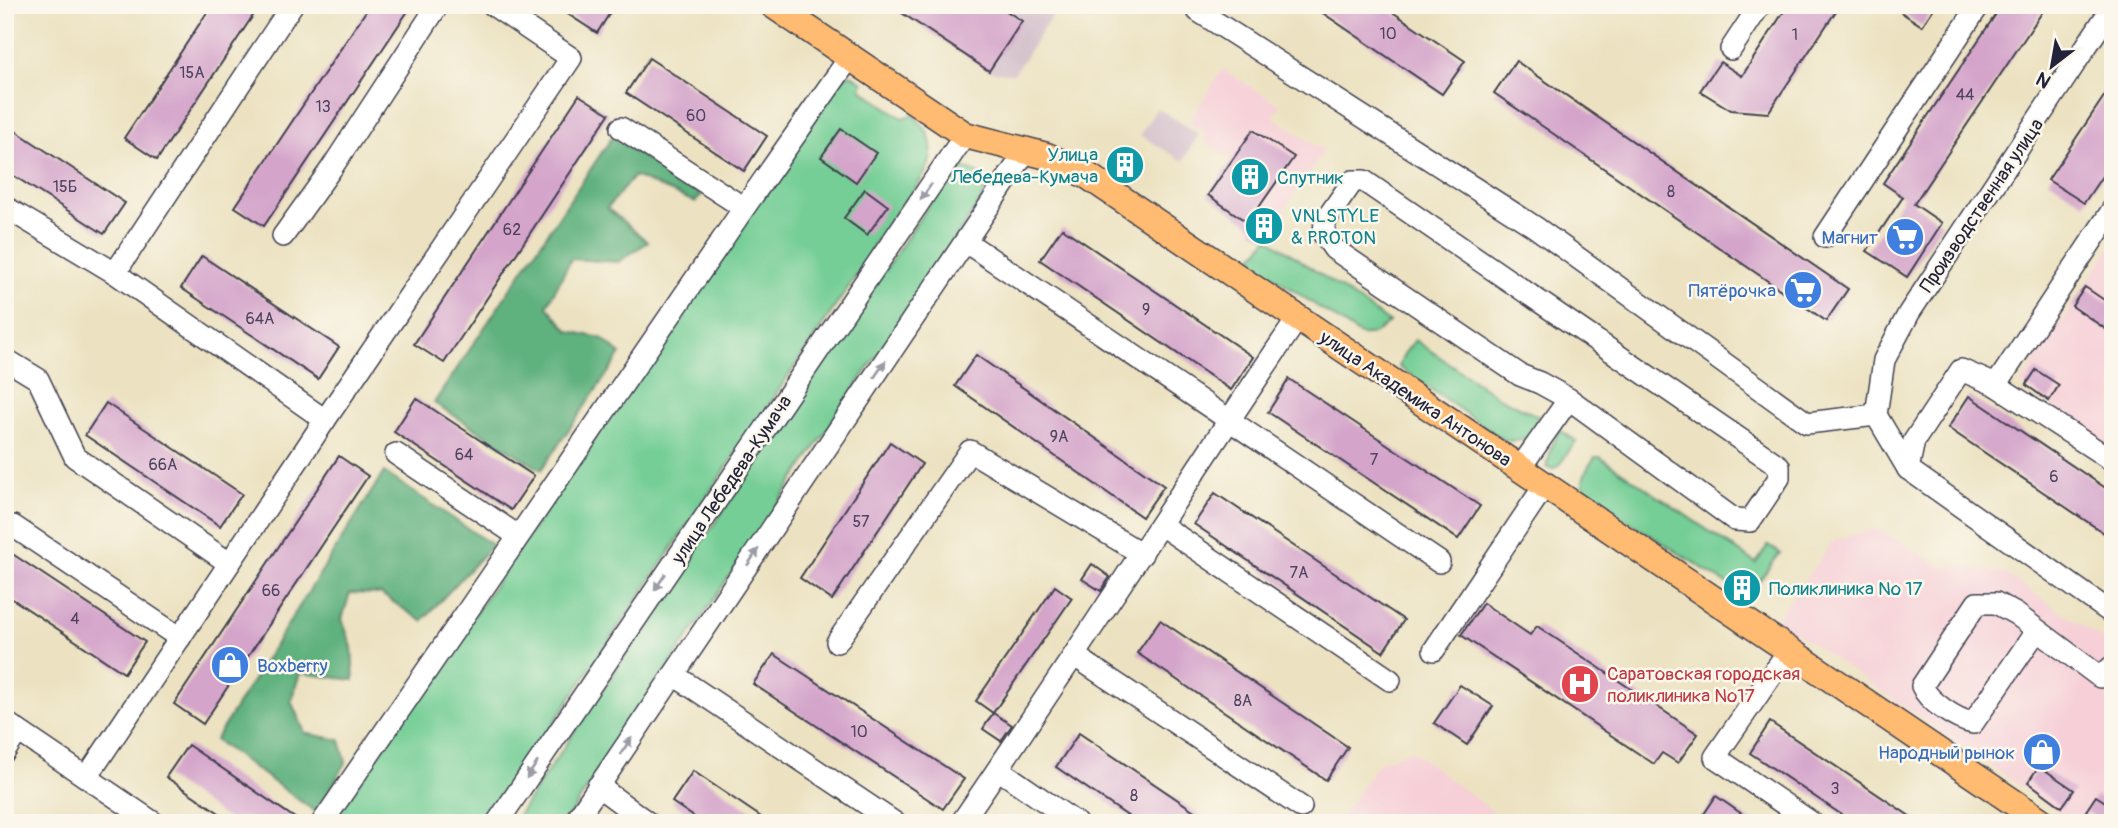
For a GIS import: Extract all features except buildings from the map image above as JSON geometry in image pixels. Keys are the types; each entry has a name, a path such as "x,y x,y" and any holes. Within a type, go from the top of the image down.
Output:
{"main road":[{"name":"улица Академика Антонова","path":"772,5 965,135 1047,156 1088,176 2044,823"}],"street":[{"path":"115,272 292,5"},
{"path":"283,236 331,169 438,5"},
{"path":"87,778 325,420 571,58 493,5"},
{"path":"1731,50 1760,5"},
{"path":"1825,237 1979,5"},
{"name":"Производственная улица","path":"1876,415 1884,360 1909,313 2113,6"},
{"path":"1198,11 1535,227 1807,423 1876,415 1908,469 2113,614"},
{"path":"322,823 850,57"},
{"path":"621,128 744,208"},
{"name":"улица Лебедева-Кумача","path":"497,823 965,135"},
{"path":"573,823 1026,151"},
{"path":"1353,181 1364,181 1779,466 1779,478 1750,521 1735,520 1569,399 1520,375 1334,249 1324,235 1325,221 1353,181"},
{"path":"5,206 115,272 325,420"},
{"path":"1996,385 2113,209"},
{"path":"966,242 1439,562"},
{"path":"961,823 1075,656 1228,420 1298,318"},
{"path":"5,359 38,379 75,457 229,563"},
{"path":"1908,469 1914,441 1961,370 1996,385 2113,461"},
{"path":"1520,468 1569,399"},
{"path":"837,642 970,450 1142,554"},
{"path":"396,454 518,536"},
{"path":"1434,650 1545,485"},
{"path":"1161,525 1391,680"},
{"path":"5,526 13,526 180,638"},
{"path":"2036,630 1973,723 1961,721 1925,694 1922,686 1977,604 1996,603 2036,630 2100,677 2113,666"},
{"path":"1789,650 1715,757 1783,815 1812,823"},
{"path":"1075,656 1301,807"},
{"path":"674,675 895,823"},
{"path":"5,751 12,727 154,823"},
{"path":"998,769 1076,823"},
{"path":"598,786 648,823"}],"shaded area":[{"path":"891,5 1059,5 1014,74 989,71"},
{"path":"1222,69 1280,105 1273,117 1324,151 1265,238 1208,195 1233,160 1203,141 1207,134 1189,123"},
{"path":"1157,108 1199,134 1183,161 1140,135"},
{"path":"2113,243 2113,449 2020,384"},
{"name":"Народный рынок","path":"1876,528 1945,568 1953,565 2004,573 2113,646 2113,823 2094,823 2089,820 2074,823 1776,619 1833,541"},
{"path":"1411,750 1508,823 1337,823 1379,762"}],"green space":[{"path":"850,74 863,82 861,89 902,118 912,115 925,129 931,144 927,169 486,823 332,823 839,81"},
{"path":"612,137 702,195 695,202 634,176 607,208 648,242 618,262 571,259 547,306 569,331 601,338 621,354 541,470 434,403"},
{"path":"961,168 981,176 985,184 983,197 564,823 513,823 949,175"},
{"path":"1268,238 1389,322 1373,334 1360,335 1253,263 1252,258"},
{"path":"1415,340 1498,397 1538,416 1535,429 1523,439 1504,440 1399,367 1404,354"},
{"path":"1560,430 1576,441 1559,465 1553,469 1547,468 1551,448"},
{"path":"1595,457 1600,457 1756,563 1768,545 1780,553 1753,589 1736,577 1729,585 1584,493 1584,478"},
{"path":"384,472 492,545 422,621 381,594 350,593 342,619 352,647 354,680 300,673 291,701 305,733 340,740 346,762 317,813 215,740"}],"place":[{"name":"Улица Лебедева-Кумача","path":"1125,165"},
{"name":"Спутник","path":"1250,177"},
{"name":"VNLSTYLE & PROTON","path":"1264,226"},
{"name":"Магнит","path":"1905,237"},
{"name":"Пятёрочка","path":"1803,290"},
{"name":"Поликлиника № 17","path":"1742,588"},
{"name":"Boxberry","path":"230,665"},
{"name":"Саратовская городская поликлиника №17","path":"1580,684"},
{"name":"Народный рынок","path":"2042,752"}]}
